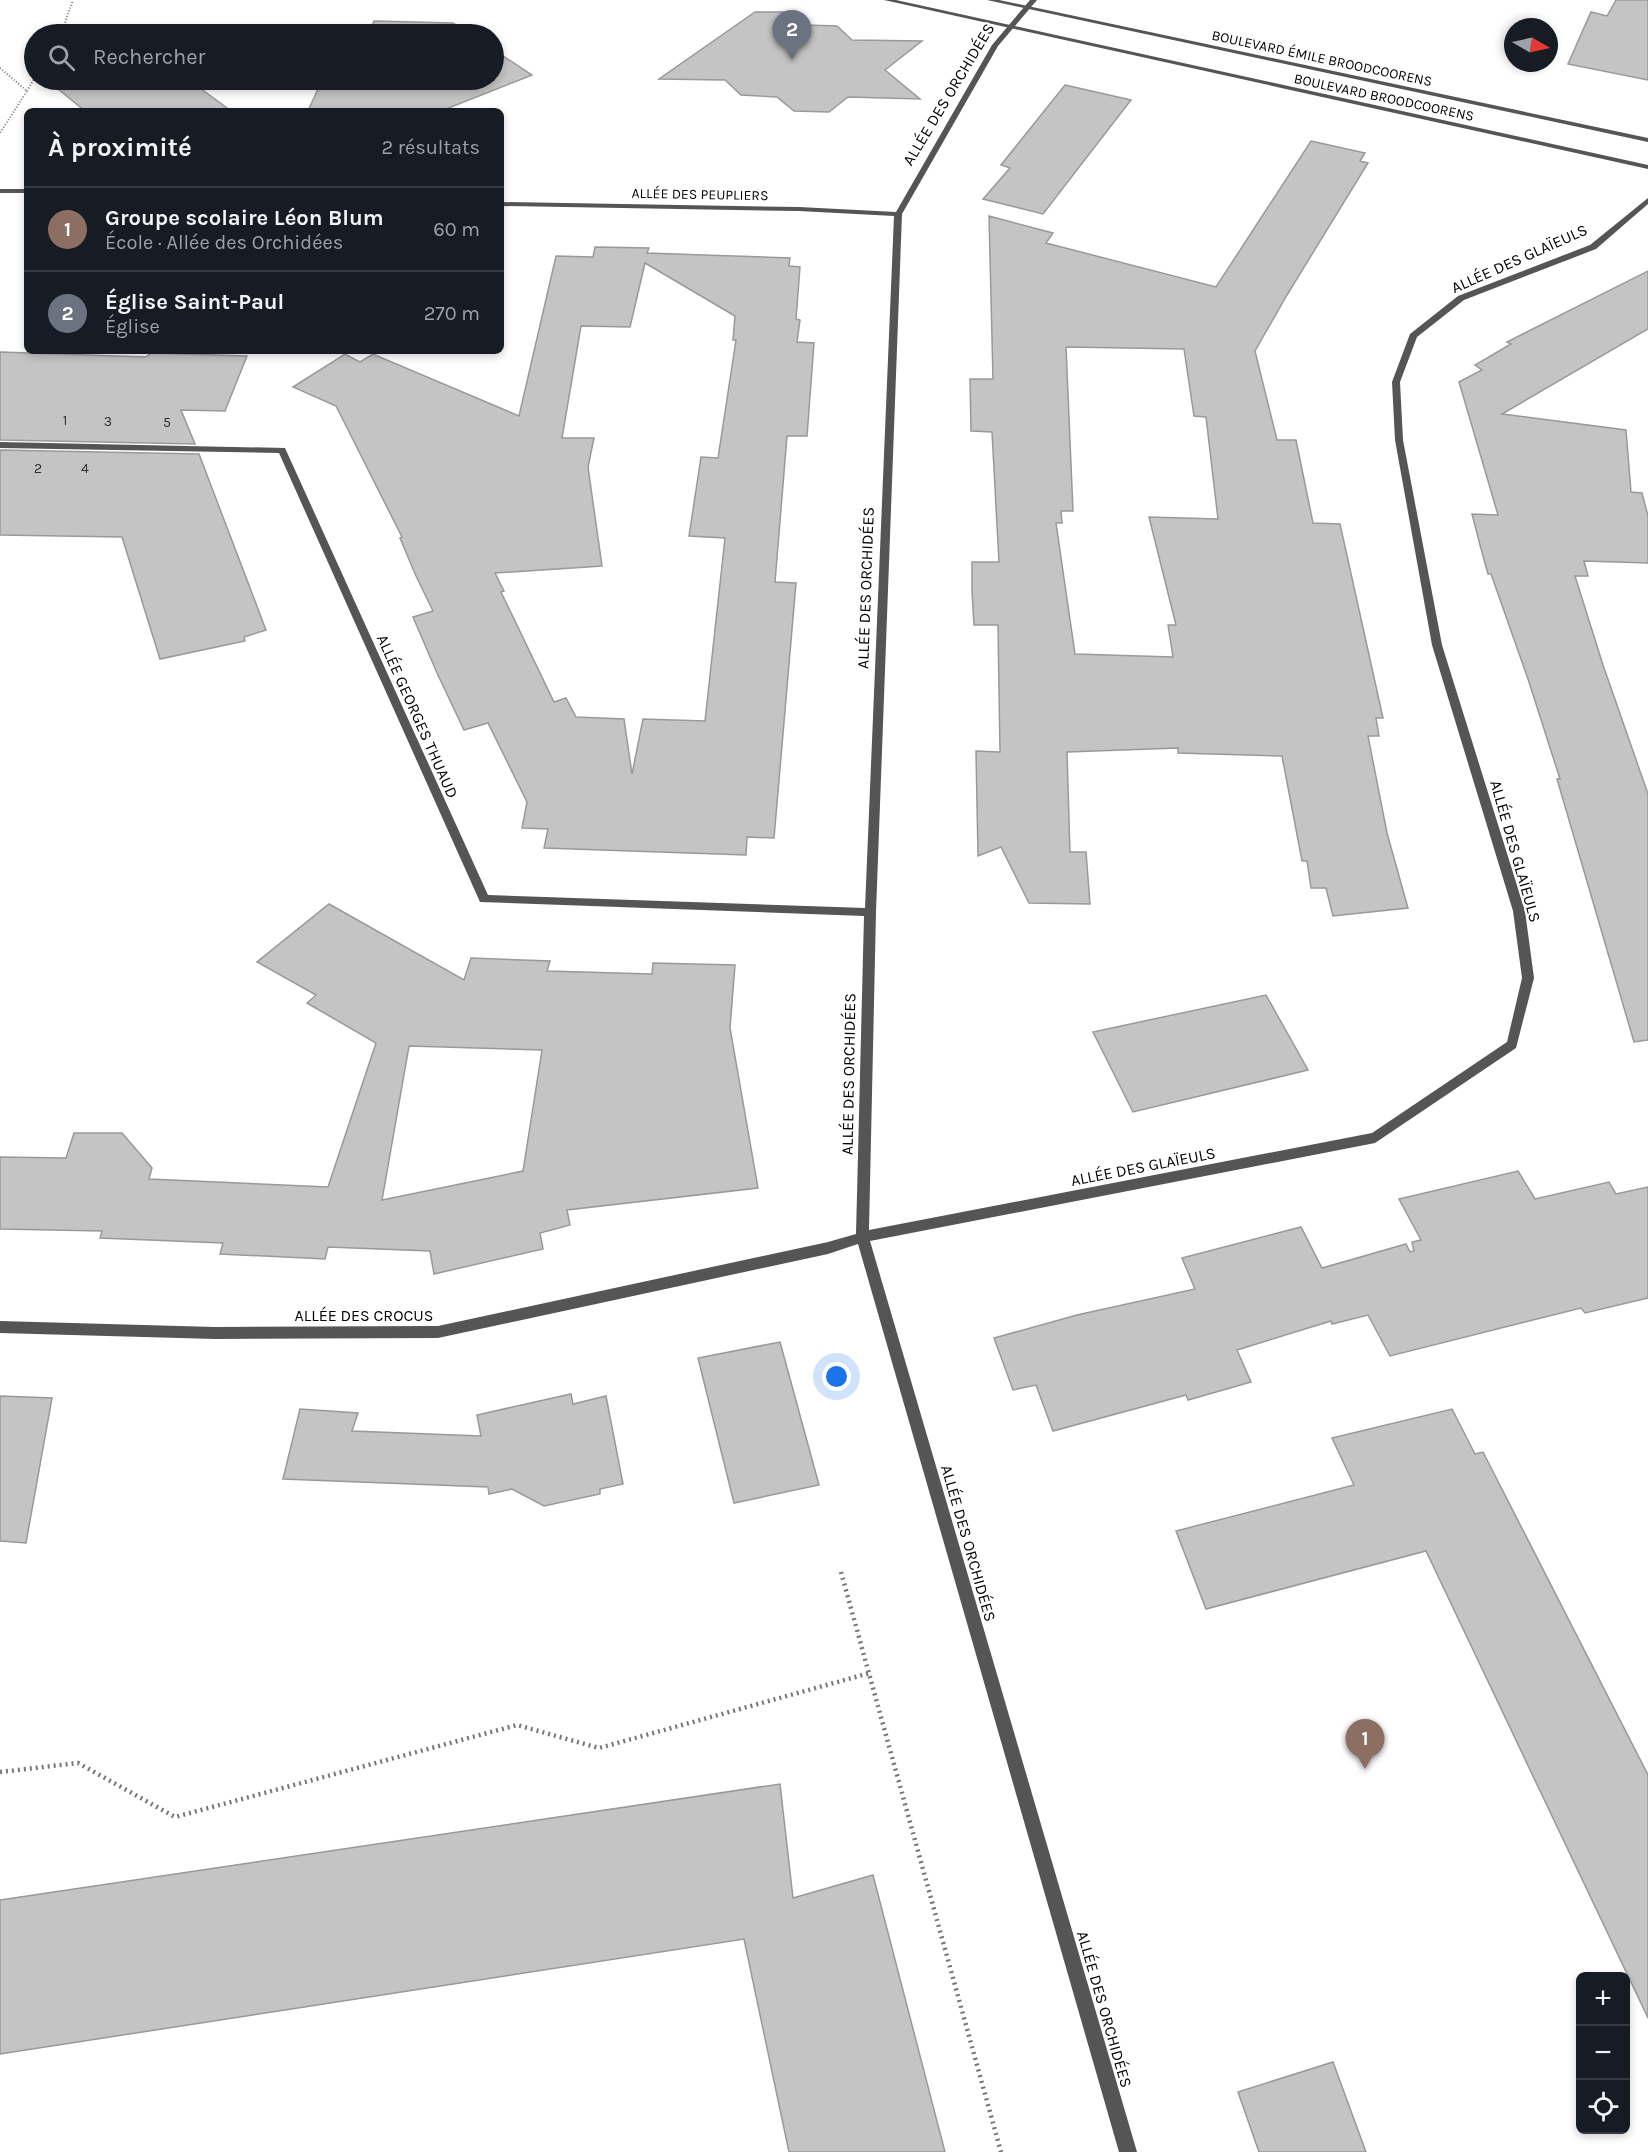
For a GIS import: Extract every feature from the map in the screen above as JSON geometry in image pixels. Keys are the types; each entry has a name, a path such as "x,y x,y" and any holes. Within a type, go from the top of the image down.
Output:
{"street":[{"path":"887,0 1009,28"},
{"name":"BOULEVARD ÉMILE BROODCOORENS","path":"990,0 1648,140"},
{"name":"ALLÉE DES ORCHIDÉES","path":"1034,0 995,45 898,214 870,912 862,1237 1128,2152"},
{"name":"BOULEVARD BROODCOORENS","path":"1009,28 1648,167"},
{"path":"0,191 24,191"},
{"name":"ALLÉE DES GLAÏEULS","path":"862,1237 1374,1138 1512,1045 1528,978 1519,911 1437,645 1399,440 1396,381 1413,336 1461,298 1593,247 1648,200"},
{"name":"ALLÉE DES PEUPLIERS","path":"504,204 799,209 898,214"},
{"name":"ALLÉE GEORGES THUAUD","path":"0,445 282,450 484,899 870,912"},
{"name":"ALLÉE DES CROCUS","path":"0,1327 215,1333 438,1332 828,1248 862,1237"}],"path":[{"path":"65,24 73,0"},
{"path":"0,68 24,88"},
{"path":"0,133 27,91"},
{"path":"841,1572 1001,2152"},
{"path":"0,1772 78,1763 175,1817 517,1725 599,1748 870,1673"}],"building":[{"path":"1616,0 1648,0 1648,80 1568,64 1591,12 1607,16"},
{"path":"755,12 792,12 805,25 837,26 852,40 922,41 885,70 920,99 848,97 829,112 794,111 777,97 741,95 725,80 659,79"},
{"path":"374,21 455,24 373,24"},
{"path":"504,57 532,75 504,86"},
{"path":"1065,85 1131,100 1043,214 983,199 1010,168 1001,165"},
{"path":"59,90 203,90 227,108 81,108"},
{"path":"317,90 494,90 449,108 309,108"},
{"path":"1311,141 1365,153 1360,161 1368,163 1255,351 1277,440 1296,440 1313,523 1340,524 1383,718 1376,718 1379,736 1368,736 1387,833 1408,908 1333,916 1326,888 1311,888 1307,861 1302,861 1282,756 1178,753 1178,748 1067,752 1070,852 1086,852 1090,904 1029,903 1001,847 978,856 976,751 1000,752 998,625 974,625 972,592 972,562 999,562 992,432 971,431 970,379 993,379 989,216 1053,233 1046,243 1216,287","holes":["1066,347 1184,349 1194,416 1206,417 1218,519 1149,517 1176,625 1168,625 1173,657 1075,654 1056,523 1062,523 1061,511 1073,511"]},
{"path":"595,247 649,248 647,253 790,258 789,266 800,267 796,319 800,320 797,342 814,343 807,436 787,436 775,582 796,583 774,838 747,837 746,855 544,848 548,829 522,828 527,802 488,723 464,730 437,673 413,617 433,611 400,538 402,537 336,406 293,387 345,354 360,362 373,354 519,416 556,256 593,257","holes":["645,263 735,316 733,340 736,340 718,458 701,457 689,536 725,538 705,721 643,719 632,774 624,719 576,717 566,698 554,702 501,592 504,591 495,573 602,566 588,467 594,438 562,438 581,326 630,327"]},
{"path":"1648,271 1648,329 1502,414 1626,430 1631,492 1642,493 1648,516 1648,563 1584,561 1588,576 1575,576 1648,794 1648,1040 1634,1042 1557,779 1560,779 1528,679 1491,574 1488,574 1480,545 1472,514 1498,515 1459,382 1482,370 1475,365 1511,344 1507,342"},
{"path":"0,352 146,357 150,354 247,356 225,411 181,410 195,444 0,440"},
{"path":"0,450 199,454 266,630 244,637 245,641 160,659 122,537 0,535"},
{"path":"329,904 464,980 471,958 550,961 547,971 652,974 653,963 735,965 730,1028 758,1188 567,1210 570,1225 540,1233 543,1249 434,1274 430,1251 328,1247 325,1259 220,1254 223,1243 100,1238 102,1231 0,1229 0,1157 66,1158 74,1133 122,1133 152,1168 149,1179 328,1187 376,1043 307,1003 316,995 257,962","holes":["409,1046 542,1050 523,1171 382,1200"]},
{"path":"1266,995 1308,1070 1133,1112 1093,1032"},
{"path":"1518,1171 1535,1199 1609,1182 1616,1194 1648,1187 1648,1298 1585,1313 1581,1308 1390,1356 1368,1315 1332,1324 1331,1321 1237,1350 1251,1382 1188,1400 1186,1395 1053,1431 1036,1385 1013,1390 994,1338 1077,1315 1195,1289 1182,1258 1301,1227 1322,1268 1406,1244 1410,1252 1414,1251 1412,1242 1421,1240 1399,1199"},
{"path":"780,1342 819,1485 734,1503 698,1358"},
{"path":"571,1394 573,1404 606,1396 623,1484 600,1489 600,1494 544,1506 512,1489 489,1494 488,1487 283,1479 300,1409 358,1413 352,1431 481,1436 477,1415"},
{"path":"0,1396 52,1398 26,1543 0,1541"},
{"path":"1452,1409 1475,1454 1483,1452 1648,1775 1648,2018 1630,1980 1630,1972 1626,1972 1426,1551 1206,1609 1176,1531 1354,1485 1332,1438"},
{"path":"780,1784 793,1898 873,1875 945,2152 789,2152 744,1939 0,2054 0,1900"},
{"path":"1333,2062 1366,2152 1259,2152 1238,2092"}],"place":[{"name":"Église Saint-Paul","path":"792,60"},
{"name":"Groupe scolaire Léon Blum","path":"1365,1769"}]}
